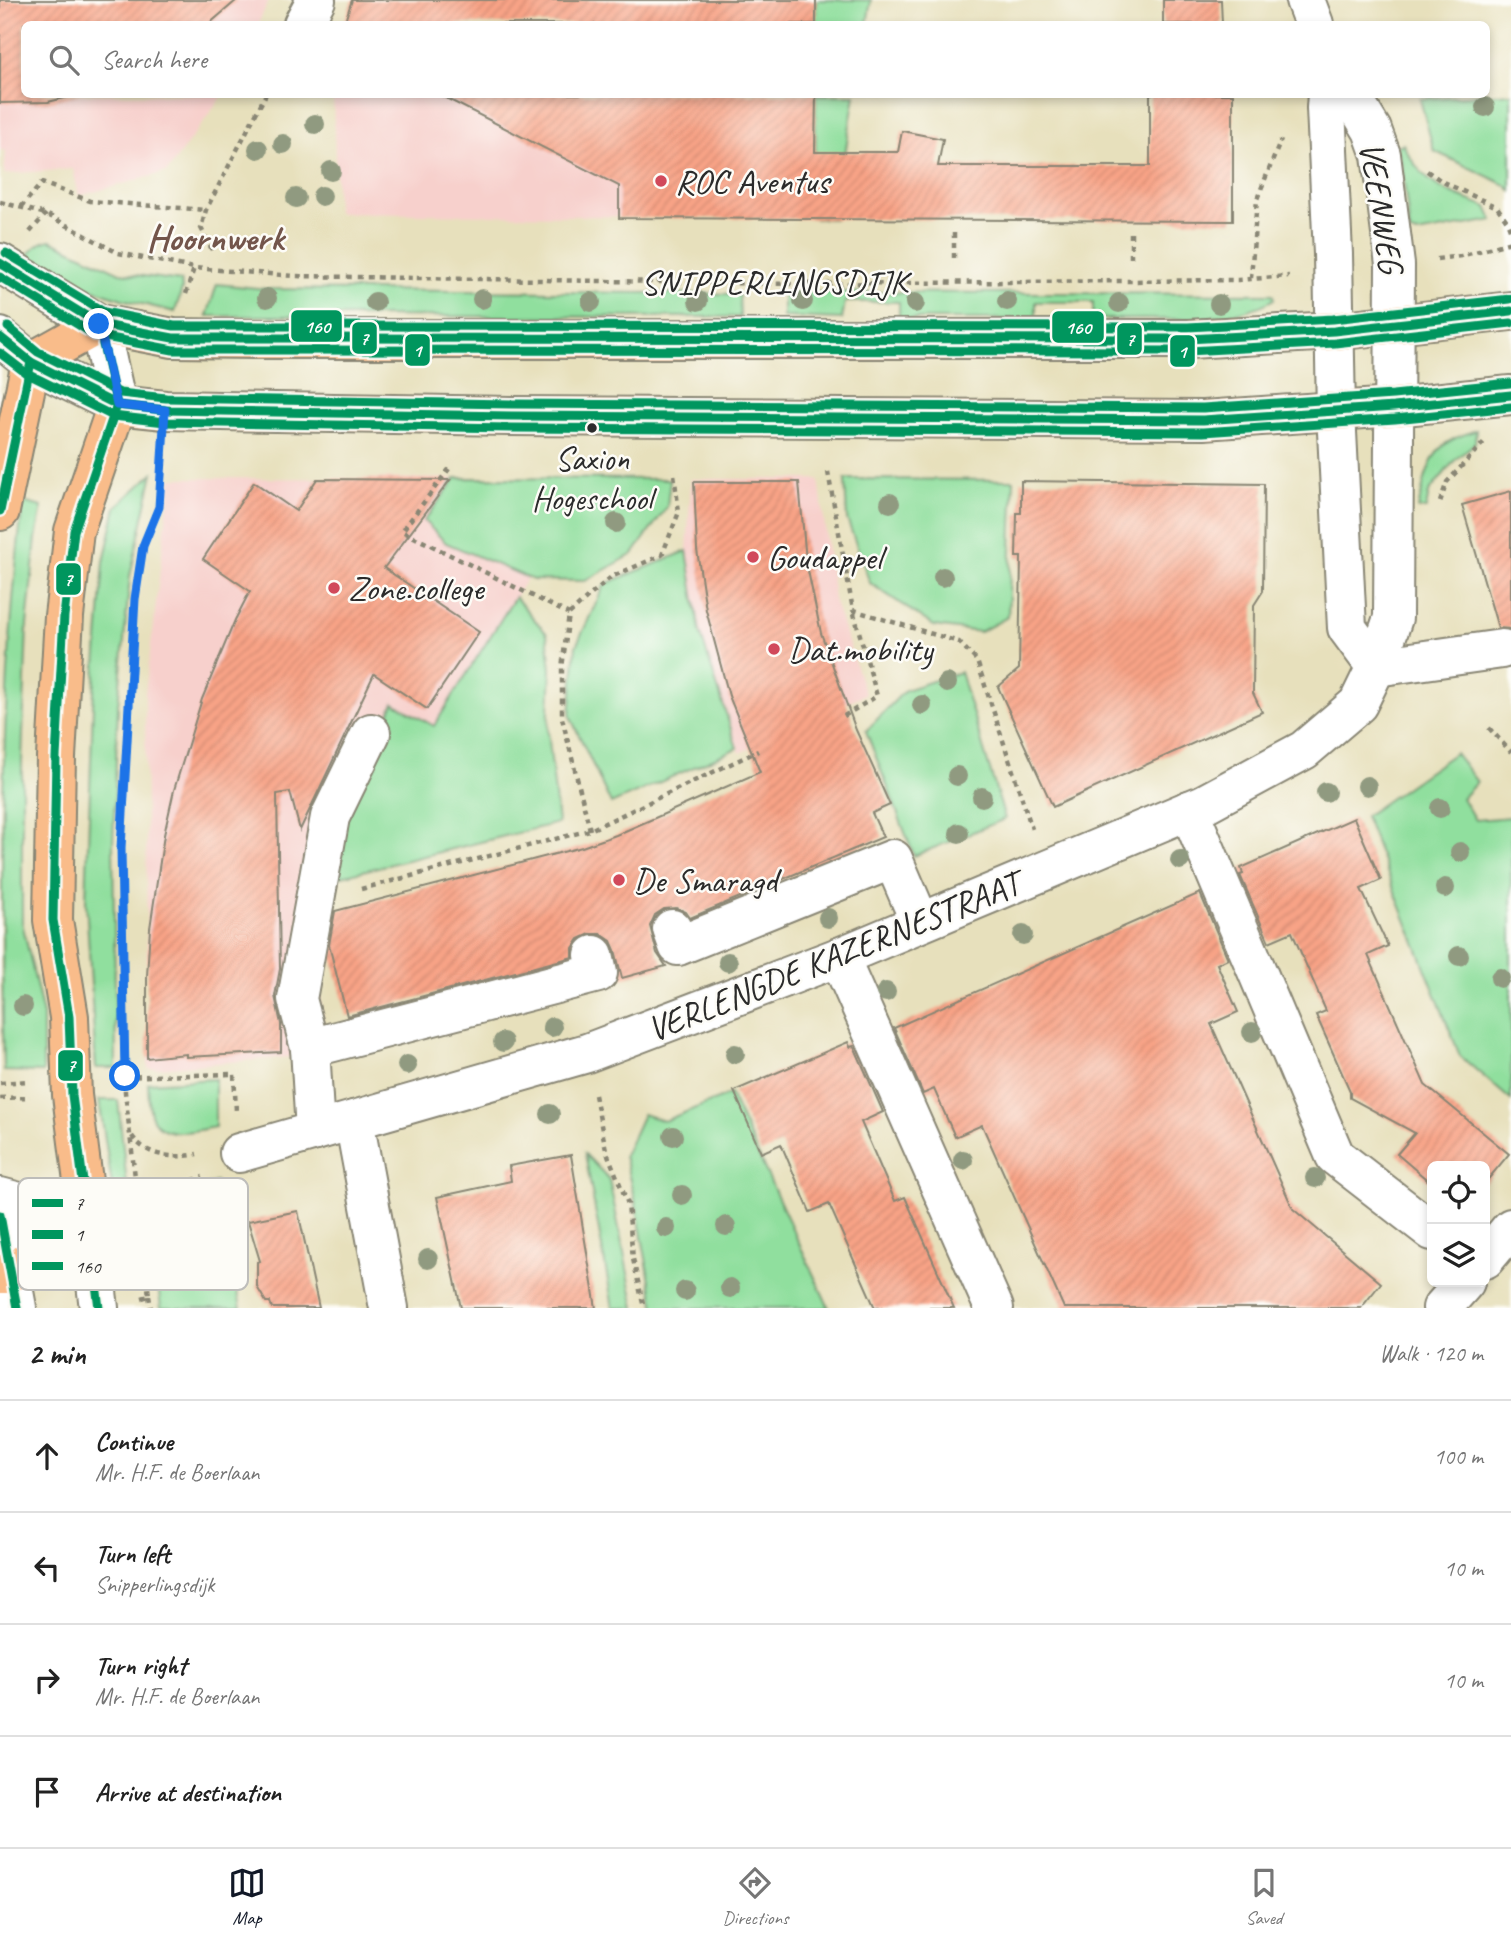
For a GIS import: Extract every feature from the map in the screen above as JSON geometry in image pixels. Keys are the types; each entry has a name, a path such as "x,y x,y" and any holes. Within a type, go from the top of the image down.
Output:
{"main road":[{"name":"SNIPPERLINGSDIJK","path":"99,324 173,338 1188,339 1334,331 1511,312"},
{"path":"0,511 31,362 99,324"},
{"path":"83,1178 71,1079 69,1017 53,920 56,757 64,616 74,531 117,405 165,410 524,416 1203,420 1336,412 1505,396"}],"street":[{"path":"305,21 316,0"},
{"path":"1306,0 1313,21"},
{"name":"VEENWEG","path":"1327,98 1334,331"},
{"name":"VEENWEG","path":"1352,98 1372,130 1381,156 1395,265 1394,324"},
{"path":"0,263 99,324 117,405"},
{"path":"1394,324 1394,407"},
{"path":"1334,331 1347,628 1376,667 1502,649"},
{"path":"0,337 31,362 117,405"},
{"name":"VERLENGDE KAZERNESTRAAT","path":"239,1153 587,1053 839,957 1189,810 1304,750 1358,704 1376,667 1393,618 1394,407"},
{"path":"315,1131 310,1048 297,999 330,817 371,733"},
{"path":"1189,810 1335,1157 1427,1227"},
{"path":"672,929 678,946 893,859 920,922"},
{"path":"310,1048 598,973 594,955"},
{"path":"839,957 994,1308"},
{"path":"354,1120 389,1308"},
{"path":"0,1197 18,1202"},
{"path":"0,1215 9,1285"},
{"path":"1490,1253 1511,1228"},
{"path":"1442,1308 1461,1287"},
{"path":"97,1290 99,1308"}],"path":[{"path":"212,250 201,228 206,210 265,98"},
{"path":"1251,278 1257,199 1285,132"},
{"name":"VEENWEG","path":"1423,167 1443,182 1497,207 1511,232"},
{"path":"21,207 42,183 90,201 206,210"},
{"name":"SNIPPERLINGSDIJK","path":"0,202 46,214 118,253 194,268 295,276 790,284 1251,278 1332,273"},
{"path":"954,233 954,259"},
{"path":"1131,233 1131,258"},
{"path":"1395,265 1461,256 1511,242"},
{"path":"173,338 194,268"},
{"path":"1439,504 1447,482 1482,445 1505,396"},
{"path":"136,1178 125,1076 121,848 135,599 143,546 159,507 165,410"},
{"path":"449,469 402,531 569,614"},
{"path":"828,472 853,610 877,696 844,716"},
{"path":"590,830 562,718 562,668 569,614 611,577 662,555 679,512 674,474"},
{"path":"853,610 959,642 977,662 1046,870"},
{"path":"1489,728 1511,752"},
{"path":"351,892 590,830 758,751"},
{"path":"587,1053 606,1150 628,1204 634,1259 644,1308"},
{"path":"0,1083 125,1076 234,1074 239,1153"},
{"path":"131,1133 139,1146 153,1153 184,1157 212,1151 239,1153"},
{"path":"201,1178 214,1173 239,1153"},
{"path":"149,1296 151,1308"}],"shaded area":[{"path":"0,0 269,0 259,21 21,21 21,98 221,98 167,172 79,196 73,169 4,174 6,151 0,150"},
{"path":"333,98 816,98 815,219 337,213"},
{"path":"171,478 589,479 434,727 309,899 327,1054 148,1069 145,694"},
{"path":"691,479 819,479 834,599 865,694 740,753 700,632 687,551"}],"green space":[{"path":"816,0 871,0 868,21 816,21"},
{"path":"1511,93 1511,191 1506,185 1434,151 1420,99 1490,98 1490,94"},
{"path":"816,98 854,98 834,219 815,219"},
{"path":"1403,144 1428,179 1437,186 1487,207 1493,220 1417,234 1410,232 1397,146"},
{"path":"50,240 120,273 181,281 182,289 175,312 86,287 26,257 36,246"},
{"path":"217,284 267,289 739,294 740,317 207,316"},
{"path":"783,292 1273,294 1274,299 1256,308 1234,313 1186,319 1093,319 1093,302 1036,302 1036,319 899,319 899,302 845,302 842,319 783,317"},
{"path":"1476,430 1475,443 1455,460 1429,492 1426,509 1418,509 1428,471 1436,453 1450,441"},
{"path":"153,473 130,576 118,705 113,844 116,1068 96,1068 86,901 93,705 104,562 116,507"},
{"path":"456,478 670,479 667,507 633,554 585,581 533,580 446,543 424,521"},
{"path":"845,479 1014,480 1008,617 980,632 934,626 870,583 847,519"},
{"path":"23,502 42,507 27,625 22,761 22,922 43,1015 43,1072 4,1071 3,786 15,572"},
{"path":"687,551 700,632 737,748 611,804 570,716 576,646 605,584"},
{"path":"515,597 547,634 551,669 548,731 558,823 326,880 338,823 394,703 434,726"},
{"path":"960,672 1005,819 914,856 866,731 905,690"},
{"path":"1455,753 1477,782 1462,798 1475,820 1511,817 1511,1100 1460,1056 1365,816"},
{"path":"215,1079 215,1127 172,1132 157,1124 152,1117 148,1083"},
{"path":"730,1094 829,1308 655,1308 637,1209 624,1156 643,1114 664,1121"},
{"path":"99,1100 118,1100 126,1178 111,1178"},
{"path":"585,1154 609,1179 635,1308 613,1308"},
{"path":"159,1290 237,1290 241,1308 161,1308"}],"building":[{"path":"0,0 237,0 212,21 21,21 21,98 64,98 48,102 0,103"},
{"path":"352,0 816,0 816,21 345,21"},
{"path":"1163,0 1221,0 1222,21 1163,21"},
{"path":"446,98 816,98 815,152 898,152 902,131 943,139 938,166 1150,166 1150,98 1233,98 1233,221 619,218 619,186"},
{"path":"317,479 450,480 384,568 479,632 427,709 374,674 300,830 290,792 277,794 280,969 275,996 281,1024 281,1052 186,1057 186,1054 147,1058 150,928 164,835 174,790 202,699 250,591 203,559 254,482 296,511"},
{"path":"1021,481 1264,484 1263,591 1254,605 1253,693 1262,712 1053,807 998,687 1019,669 1021,557 1016,557 1017,513 1021,513"},
{"name":"De Smaragd","path":"694,482 799,482 806,561 821,633 856,730 890,805 872,813 883,837 690,918 686,912 677,908 664,909 655,915 650,926 657,953 666,966 622,978 611,941 601,934 590,934 579,939 573,948 573,957 347,1016 329,945 335,911 582,847 616,835 760,772 729,696 706,610 697,550"},
{"path":"1511,491 1511,629 1498,628 1462,505"},
{"path":"1354,818 1381,880 1361,889 1388,946 1368,955 1425,1085 1509,1154 1490,1177 1490,1161 1427,1161 1427,1180 1397,1154 1415,1133 1350,1098 1350,1091 1316,1015 1326,1011 1292,932 1269,942 1240,875 1243,874 1241,868"},
{"path":"1200,893 1228,959 1217,964 1238,1012 1211,1024 1293,1209 1381,1283 1361,1308 1064,1308 982,1125 955,1137 934,1089 923,1094 894,1028"},
{"path":"848,1042 850,1047 854,1046 883,1112 861,1122 895,1201 905,1197 954,1308 875,1308 829,1204 810,1212 781,1144 761,1153 734,1091"},
{"path":"571,1155 596,1308 461,1308 437,1197 511,1181 509,1166"},
{"path":"298,1211 319,1308 272,1308 257,1287 257,1262 260,1261 248,1221"}],"transit line":[{"name":"160","path":"6,253 104,312 174,326 1188,327 1333,319 1510,299"},
{"name":"7","path":"0,263 99,324 173,338 1188,339 1334,331 1511,311"},
{"name":"1","path":"0,277 95,335 173,350 1188,351 1335,343 1511,323"},
{"name":"160","path":"8,327 38,352 120,393 166,398 511,404 1203,408 1393,395 1510,383"},
{"name":"7","path":"0,337 31,362 117,405 165,410 511,416 1203,420 1394,407 1511,395"},
{"name":"7","path":"83,1178 72,1095 69,1017 53,920 56,757 64,616 74,531 117,405 103,344"},
{"name":"1","path":"0,353 26,373 113,416 165,422 511,428 1203,432 1395,419 1511,407"},
{"name":"7","path":"0,511 31,362"},
{"name":"7","path":"0,1215 17,1308"},
{"name":"7","path":"97,1290 99,1308"}],"place":[{"name":"ROC Aventus","path":"661,181"},
{"name":"Saxion Hogeschool","path":"592,428"},
{"name":"Goudappel","path":"753,557"},
{"name":"Zone.college","path":"334,588"},
{"name":"Dat.mobility","path":"774,649"},
{"name":"De Smaragd","path":"619,880"}],"district":[{"name":"Hoornwerk","path":"215,237"}],"route":[{"path":"99,324 117,405 165,410 159,507 143,546 135,599 121,848 125,1076"}]}
